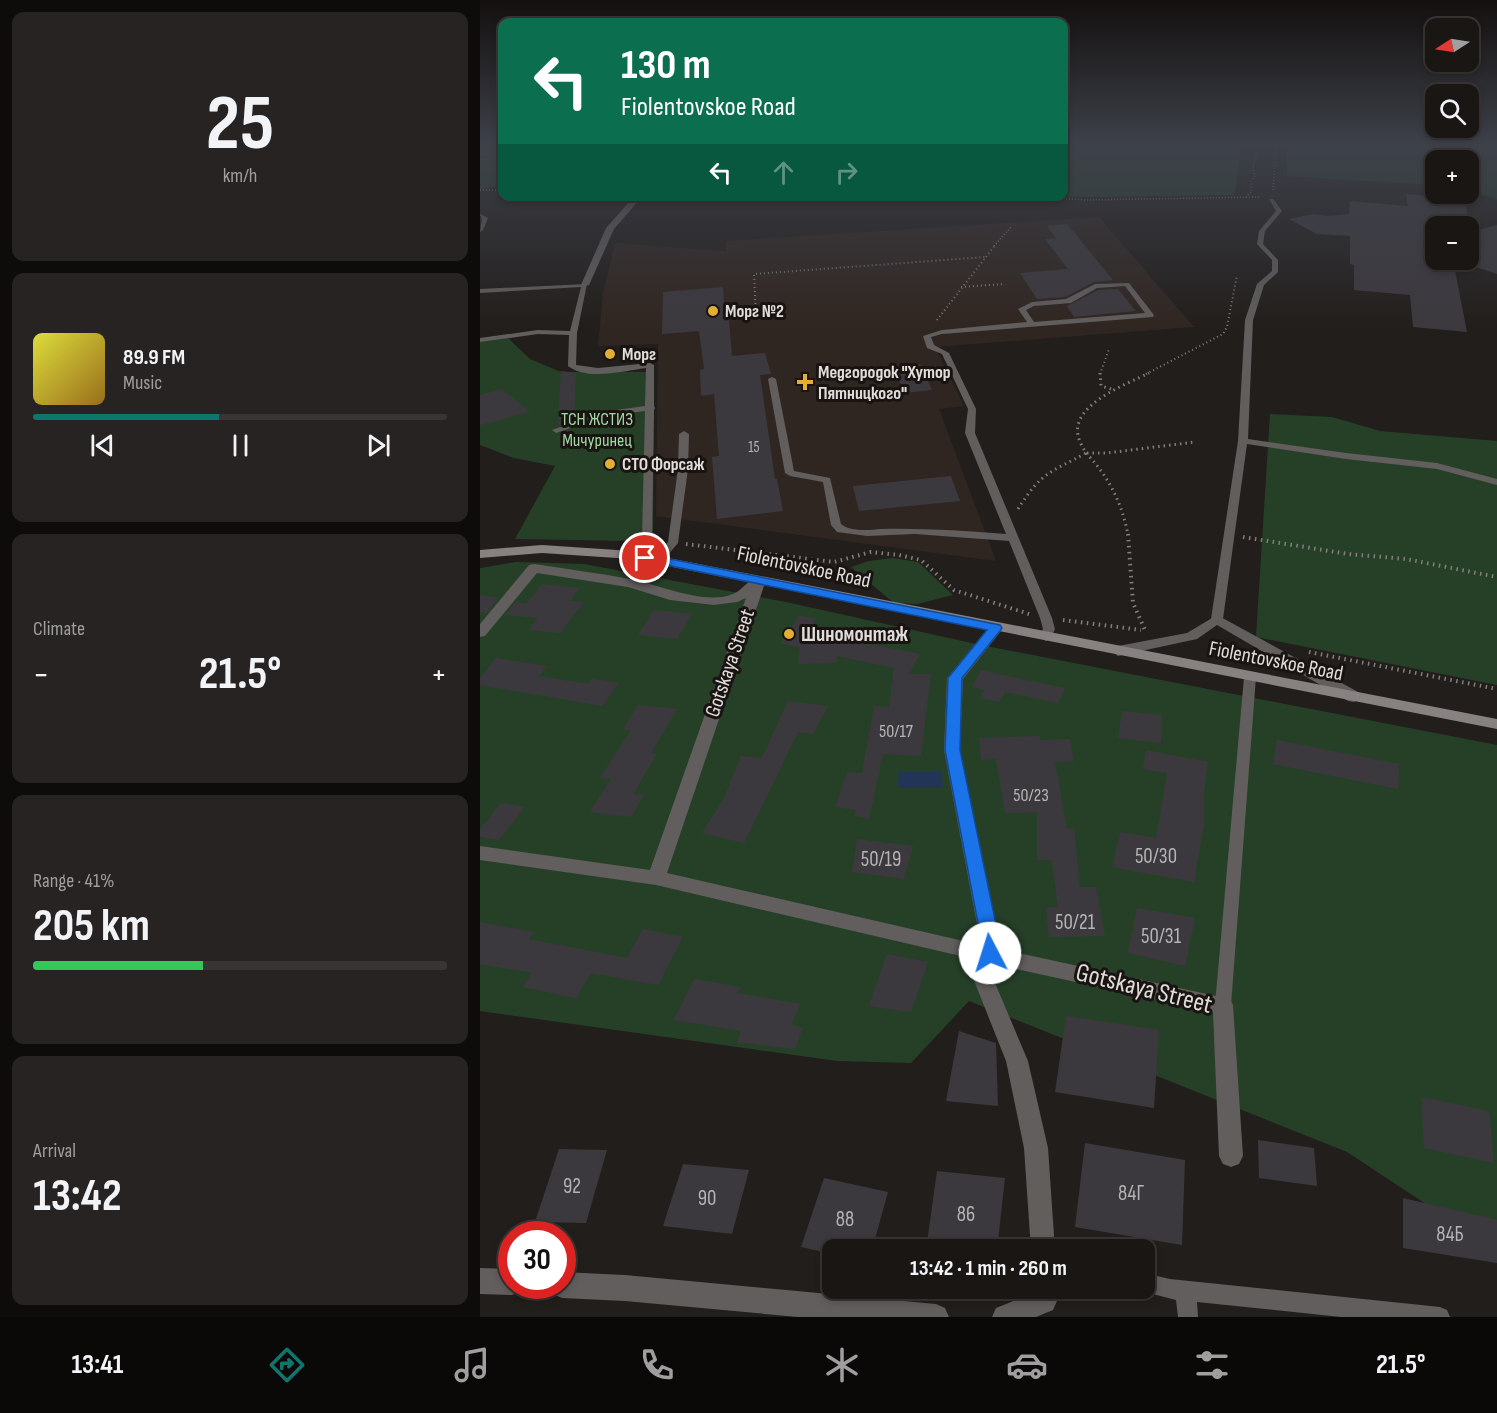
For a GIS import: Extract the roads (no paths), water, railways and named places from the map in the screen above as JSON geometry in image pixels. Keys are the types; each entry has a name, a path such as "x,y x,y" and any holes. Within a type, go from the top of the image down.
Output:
{"main road":[{"name":"Fiolentovskoe Road","path":"480,554 542,549 632,555 1354,698 1497,724"}],"street":[{"path":"585,285 610,228 628,205"},
{"name":"Gotskaya Street","path":"480,633 534,568 630,583 670,596 714,601 737,598 759,580"},
{"name":"Gotskaya Street","path":"656,878 759,580"},
{"name":"Fiolentovskoe Road","path":"1118,651 1192,636 1217,620 1354,698"},
{"path":"996,628 955,678 952,750 991,944 985,983 1017,1061 1036,1148 1042,1239"},
{"name":"Gotskaya Street","path":"480,853 656,878 921,940 990,953 1223,1005 1231,1156"},
{"path":"480,1281 498,1282"},
{"path":"576,1286 625,1288 936,1317"},
{"path":"1005,1317 1044,1301 1044,1299"}],"lane":[{"path":"1217,620 1243,441 1249,320 1261,284 1275,272 1275,260 1260,244 1262,231 1279,211 1275,205"},
{"path":"480,216 485,218 480,230"},
{"path":"1032,324 1022,309 1032,304 1068,301 1095,286 1112,284 1127,284 1132,288 1150,315 942,332 927,336 930,346 945,353 972,409 970,433 1046,618 1049,629 1046,637"},
{"path":"480,291 585,285 573,333 572,366 575,369 592,370 650,365 647,541 632,555"},
{"path":"480,339 538,332 573,333"},
{"path":"772,379 790,473 827,480 836,525 841,530 867,533 915,531 1013,538"},
{"path":"556,430 604,414 651,408"},
{"path":"658,560 673,543 683,469 684,434"},
{"path":"1243,441 1437,466 1497,482"},
{"path":"1223,1005 1250,677"},
{"path":"1155,1285 1440,1317"},
{"path":"1185,1290 1188,1317"}],"water":[{"path":"899,772 941,772 943,788 897,788"}],"place":[{"name":"Морг №2","path":"713,311"},
{"name":"Морг","path":"610,354"},
{"name":"Медгородок \"Хутор Пятницкого\"","path":"805,382"},
{"name":"СТО Форсаж","path":"610,464"},
{"name":"Шиномонтаж","path":"789,634"}],"park label":[{"name":"ТСН ЖСТИЗ Мичуринец","path":"597,429"}]}
